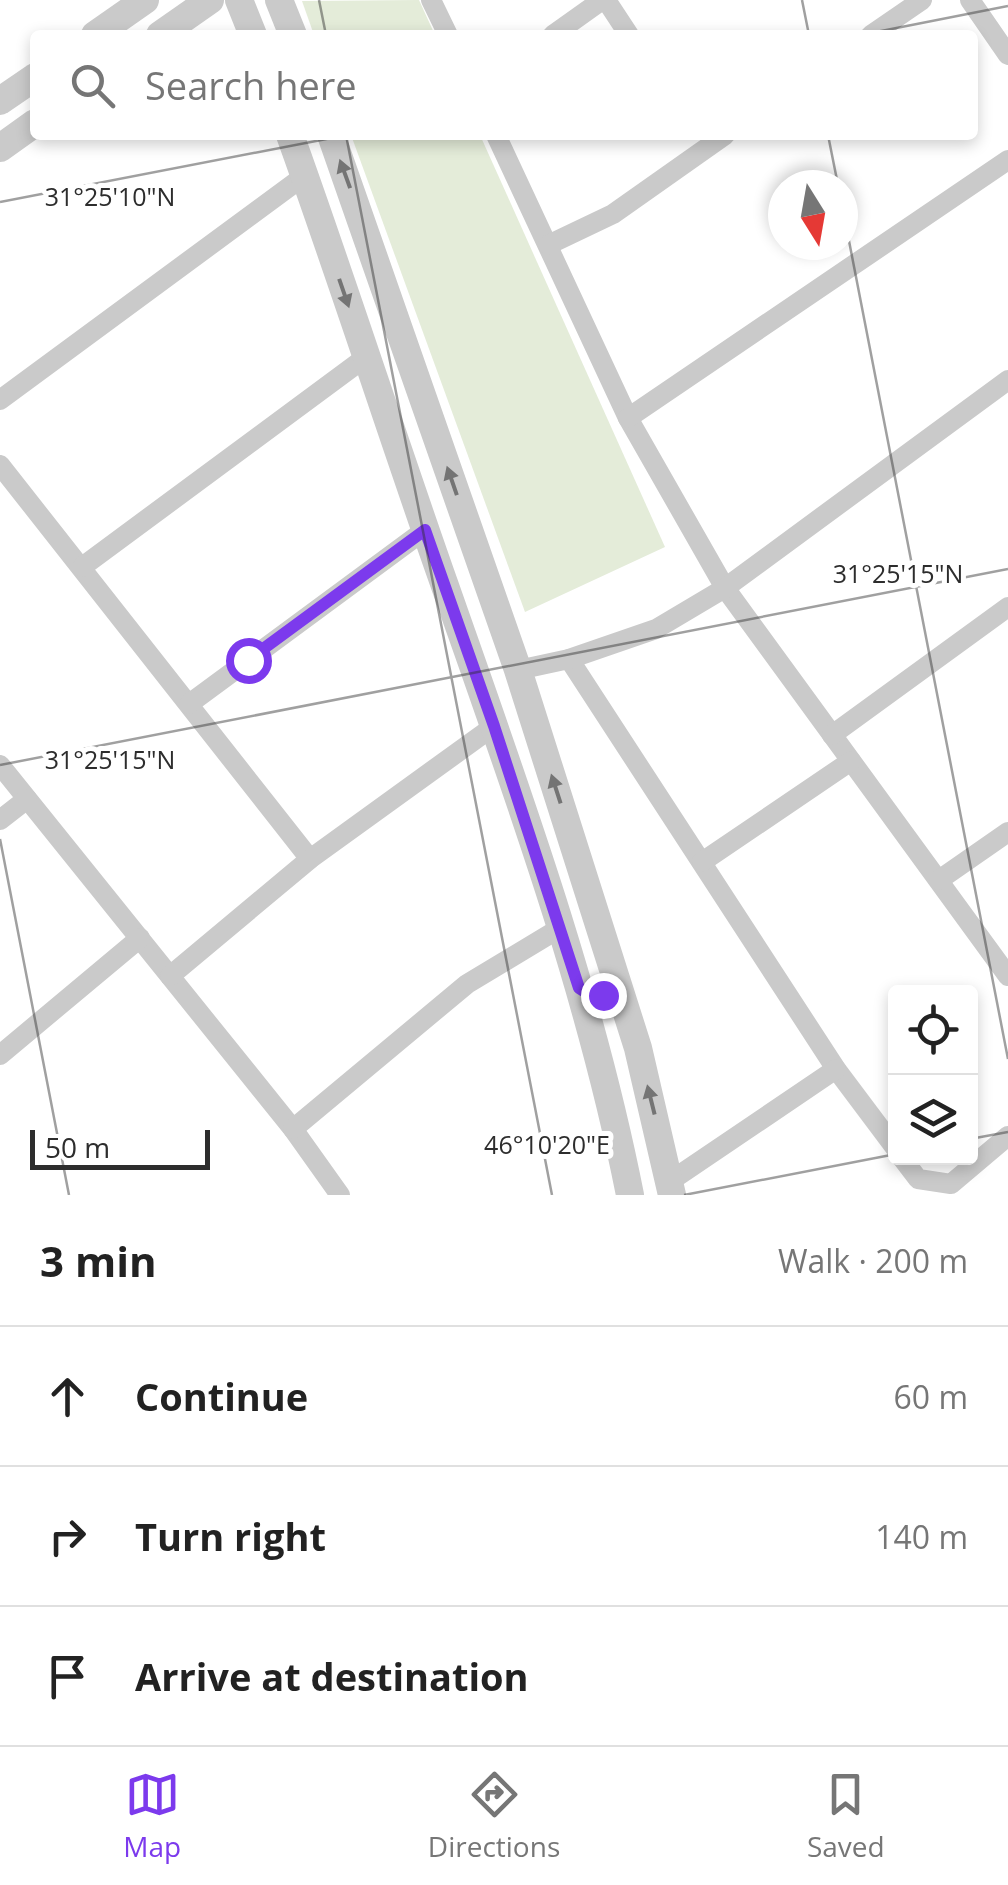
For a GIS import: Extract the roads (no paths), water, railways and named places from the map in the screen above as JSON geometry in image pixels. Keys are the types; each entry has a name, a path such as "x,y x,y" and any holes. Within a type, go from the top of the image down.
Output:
{"street":[{"path":"102,30 145,0"},
{"path":"167,30 210,0"},
{"path":"239,0 251,30"},
{"path":"279,0 291,30"},
{"path":"431,0 446,30"},
{"path":"560,30 604,0 625,30"},
{"path":"878,30 922,0"},
{"path":"998,0 974,7 1008,55"},
{"path":"0,102 30,81"},
{"path":"0,148 30,127"},
{"path":"292,140 560,928 598,1054 627,1194"},
{"path":"333,140 518,670 638,1048 670,1189 836,1069"},
{"path":"498,140 628,418 726,588 1008,976"},
{"path":"548,245 613,214 699,142"},
{"path":"628,418 1008,160"},
{"path":"0,400 304,176"},
{"path":"82,568 366,357"},
{"path":"518,670 568,659 656,629 726,588 1008,380"},
{"path":"0,465 310,859"},
{"path":"189,704 425,530"},
{"path":"832,735 1008,606"},
{"path":"568,659 836,1069 888,1138"},
{"path":"170,976 310,859 494,726"},
{"path":"702,862 851,761"},
{"path":"0,766 293,1129 340,1195"},
{"path":"0,820 28,800"},
{"path":"938,880 1008,832"},
{"path":"293,1129 467,984 560,928"},
{"path":"0,1055 140,938"},
{"path":"579,988 596,996 610,992 618,982"},
{"path":"978,1161 1008,1136"},
{"path":"907,1165 918,1180 951,1184 974,1165"}]}
